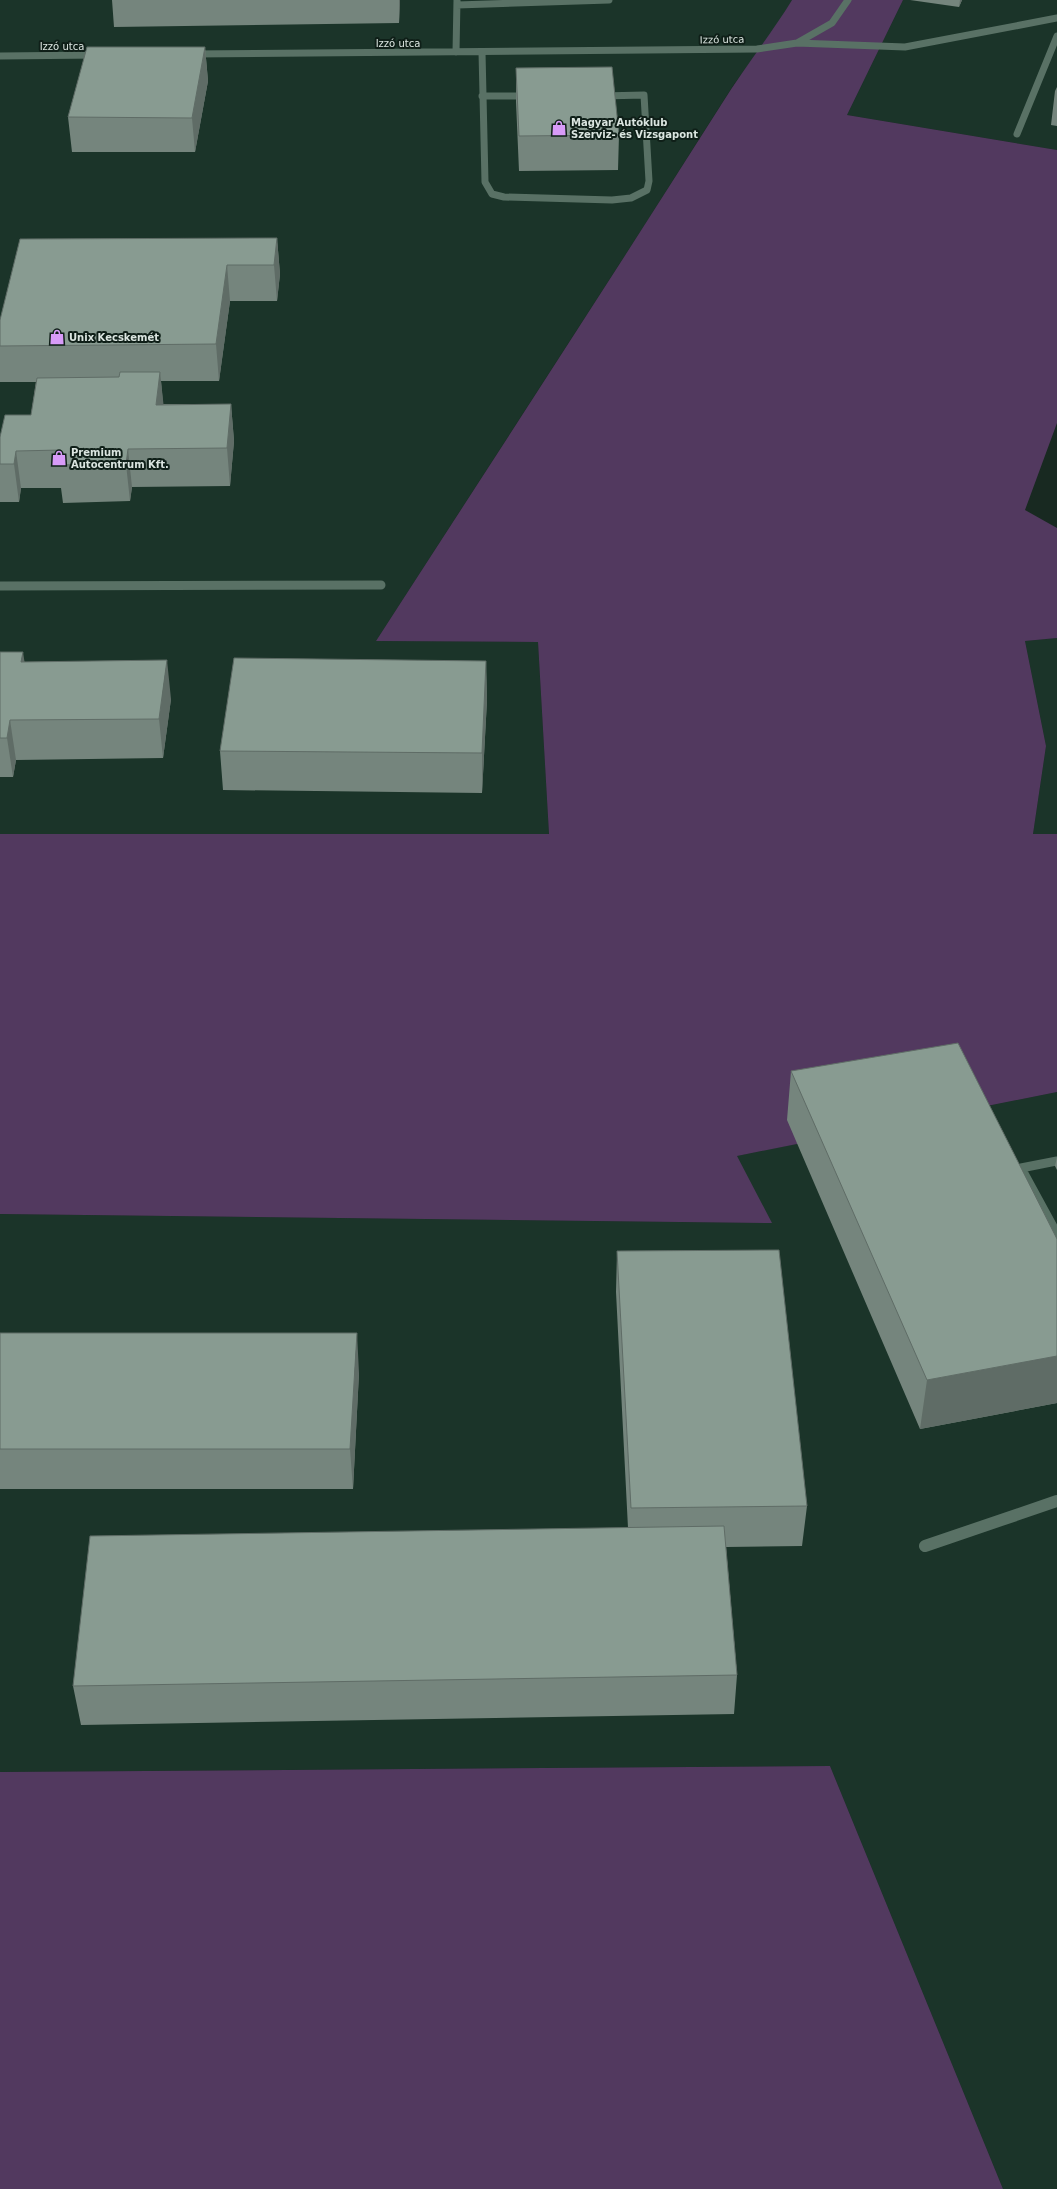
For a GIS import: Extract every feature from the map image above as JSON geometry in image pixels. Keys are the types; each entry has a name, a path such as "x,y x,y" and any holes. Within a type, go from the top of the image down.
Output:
{"street":[{"path":"456,52 457,3 609,0"},
{"path":"797,43 832,23 848,0"},
{"path":"797,43 905,48 1057,18"},
{"path":"1018,134 1057,36"},
{"name":"Izzó utca","path":"184,55 757,49 797,43"},
{"path":"482,52 485,182 492,194 504,197 612,200 631,198 647,190 648,180 644,95 598,96"},
{"name":"Izzó utca","path":"0,56 104,55"},
{"path":"482,96 536,96"},
{"path":"0,586 381,585"},
{"path":"1057,1161 1021,1168 1057,1234"},
{"path":"925,1546 1057,1501"}],"shaded area":[{"path":"0,0 792,0 776,27 734,84 376,641 538,642 549,834 0,834"},
{"path":"792,0 903,0 847,115 1057,150 1057,423 1025,510 1057,528 1057,638 1025,641 1046,746 1033,834 1057,834 1057,1092 737,1156 772,1223 0,1214 0,834 549,834 538,642 376,641 729,92 775,27"},
{"path":"903,0 1057,0 1057,150 847,115"},
{"path":"1057,638 1057,834 1033,834 1046,746 1025,641"},
{"path":"1057,1092 1057,2189 1003,2189 830,1766 0,1772 0,1214 771,1223 736,1156"},
{"path":"830,1766 1003,2189 0,2189 0,1772"}],"building":[{"path":"87,47 205,47 192,118 68,117"},
{"path":"612,67 619,135 519,136 516,68"},
{"path":"277,238 274,265 227,265 216,344 0,346 0,320 20,239"},
{"path":"120,372 160,372 156,405 231,404 227,448 128,449 126,464 58,465 61,450 16,451 14,464 0,464 0,437 5,415 31,415 37,378 119,377"},
{"path":"0,652 23,652 21,662 167,660 159,719 10,720 7,738 0,738"},
{"path":"234,658 486,661 482,753 220,751"},
{"path":"958,1043 1057,1239 1057,1356 927,1380 791,1071"},
{"path":"779,1250 807,1506 631,1508 617,1251"},
{"path":"0,1333 357,1333 350,1449 0,1449"},
{"path":"724,1526 737,1675 73,1686 90,1536"}],"place":[{"name":"Magyar Autóklub Szerviz- és Vizsgapont","path":"559,128"},
{"name":"Unix Kecskemét","path":"57,337"},
{"name":"Premium Autocentrum Kft.","path":"59,458"}]}
